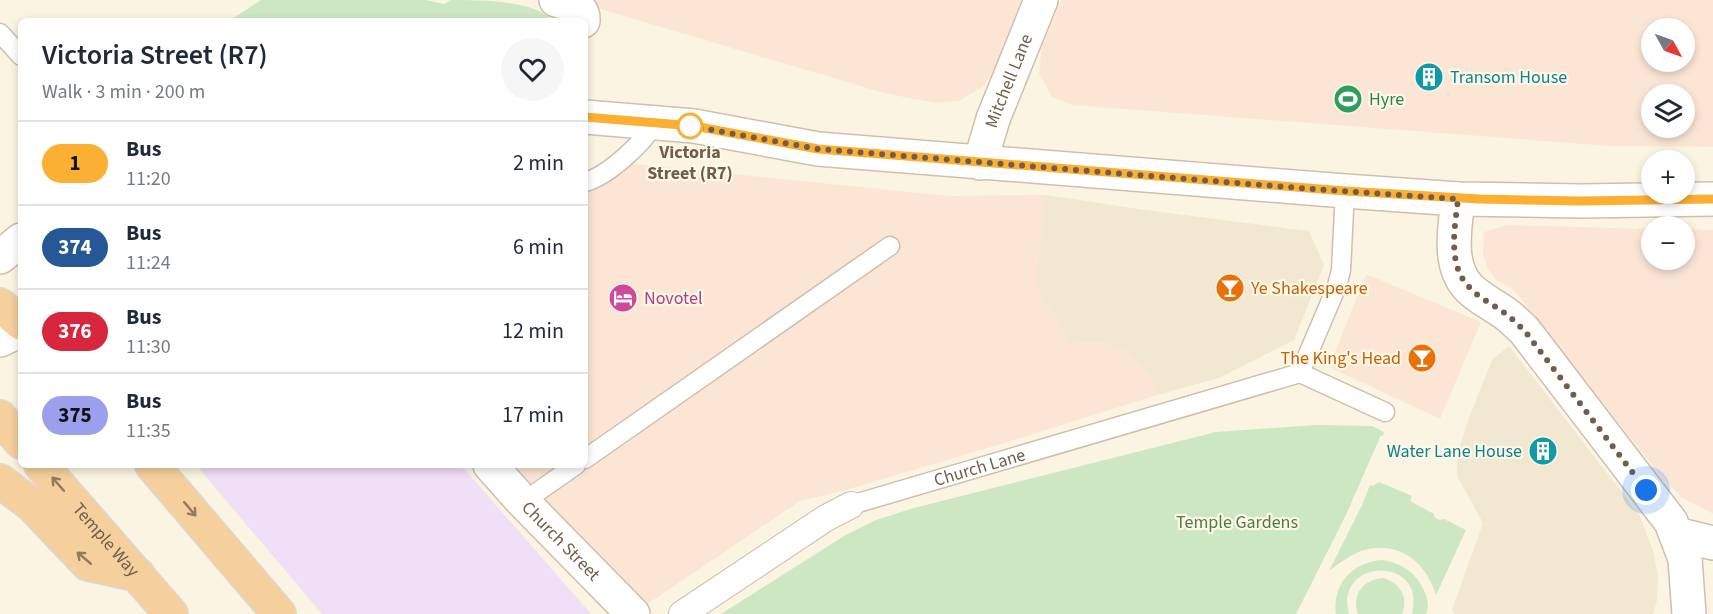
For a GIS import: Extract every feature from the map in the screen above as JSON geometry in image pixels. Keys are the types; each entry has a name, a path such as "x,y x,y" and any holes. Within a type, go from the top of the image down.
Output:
{"highway":[{"path":"0,305 18,320"},
{"path":"0,417 18,438"},
{"name":"Temple Way","path":"44,468 171,614"},
{"path":"155,468 279,614"},
{"path":"0,481 32,505 88,564 138,575"}],"main road":[{"path":"556,0 579,7 584,14 583,18"},
{"name":"Mitchell Lane","path":"980,163 993,119 1041,0"},
{"path":"588,117 694,126 818,149 1345,191 1458,199 1581,201 1713,199"},
{"path":"1458,199 1455,248 1457,270 1468,287 1524,330 1671,522 1685,559 1689,614"},
{"path":"0,257 18,242"},
{"path":"0,340 18,331"},
{"name":"Church Street","path":"493,468 633,614"},
{"path":"1676,534 1713,543"}],"street":[{"name":"Church Lane","path":"682,614 826,518 851,505"}],"lane":[{"path":"0,33 18,53"},
{"path":"588,181 601,175 642,142 655,123"},
{"path":"1345,191 1341,270 1337,286 1300,373 1385,412"},
{"path":"588,457 890,246"},
{"name":"Church Lane","path":"851,505 1300,373"},
{"path":"523,502 572,468"}],"shaded area":[{"path":"570,0 1021,0 996,65 985,85 961,100 935,103 884,93"},
{"path":"1061,0 1713,0 1713,147 1610,146 1072,105 1052,97 1039,74 1042,46"},
{"path":"626,163 948,196 1046,195 1035,284 1070,344 1103,342 1129,351 1151,377 1157,395 1008,442 846,490 800,501 646,605 511,468 588,468 588,186"},
{"path":"1046,195 1309,231 1324,265 1294,340 1219,378 1157,395 1151,377 1103,342 1070,344 1035,284"},
{"path":"1507,225 1641,229 1641,270 1695,270 1695,229 1713,230 1713,514 1681,497 1652,465 1513,289 1496,280 1487,267 1483,254 1484,232"},
{"path":"1366,274 1481,322 1440,419 1329,367"},
{"path":"1509,346 1640,516 1653,551 1658,575 1657,600 1653,614 1455,614 1452,610 1483,523 1457,476 1457,454 1492,360"},
{"path":"199,468 464,468 591,614 322,614"}],"green space":[{"path":"261,0 426,0 444,4 451,0 491,1 521,5 545,14 549,18 234,18"},
{"name":"Temple Gardens","path":"1317,425 1372,426 1384,432 1345,517 1296,614 721,614 844,536 876,520 914,508 1216,432"},
{"path":"1379,482 1412,496 1410,501 1434,514 1435,518 1444,519 1466,530 1436,595 1425,572 1417,563 1398,551 1386,548 1361,551 1329,571 1370,485 1373,486"},
{"path":"1382,560 1403,567 1419,581 1426,595 1428,607 1426,614 1412,614 1413,594 1406,581 1394,573 1380,570 1366,574 1354,582 1348,595 1349,614 1336,614 1337,593 1347,576 1362,565"},
{"path":"1384,578 1395,584 1402,592 1404,608 1402,614 1358,614 1356,600 1361,589 1371,581"}],"bus line":[{"name":"1","path":"588,117 694,126 818,149 1345,191 1458,199 1581,201 1713,199"}],"place":[{"name":"Transom House","path":"1429,77"},
{"name":"Hyre","path":"1348,99"},
{"name":"Victoria Street (R7)","path":"690,126"},
{"name":"Ye Shakespeare","path":"1230,288"},
{"name":"Novotel","path":"623,298"},
{"name":"The King's Head","path":"1422,358"},
{"name":"Water Lane House","path":"1543,451"}],"route":[{"path":"690,126 818,149 1458,199 1455,248 1457,270 1463,280 1468,287 1524,330 1646,490"}]}
